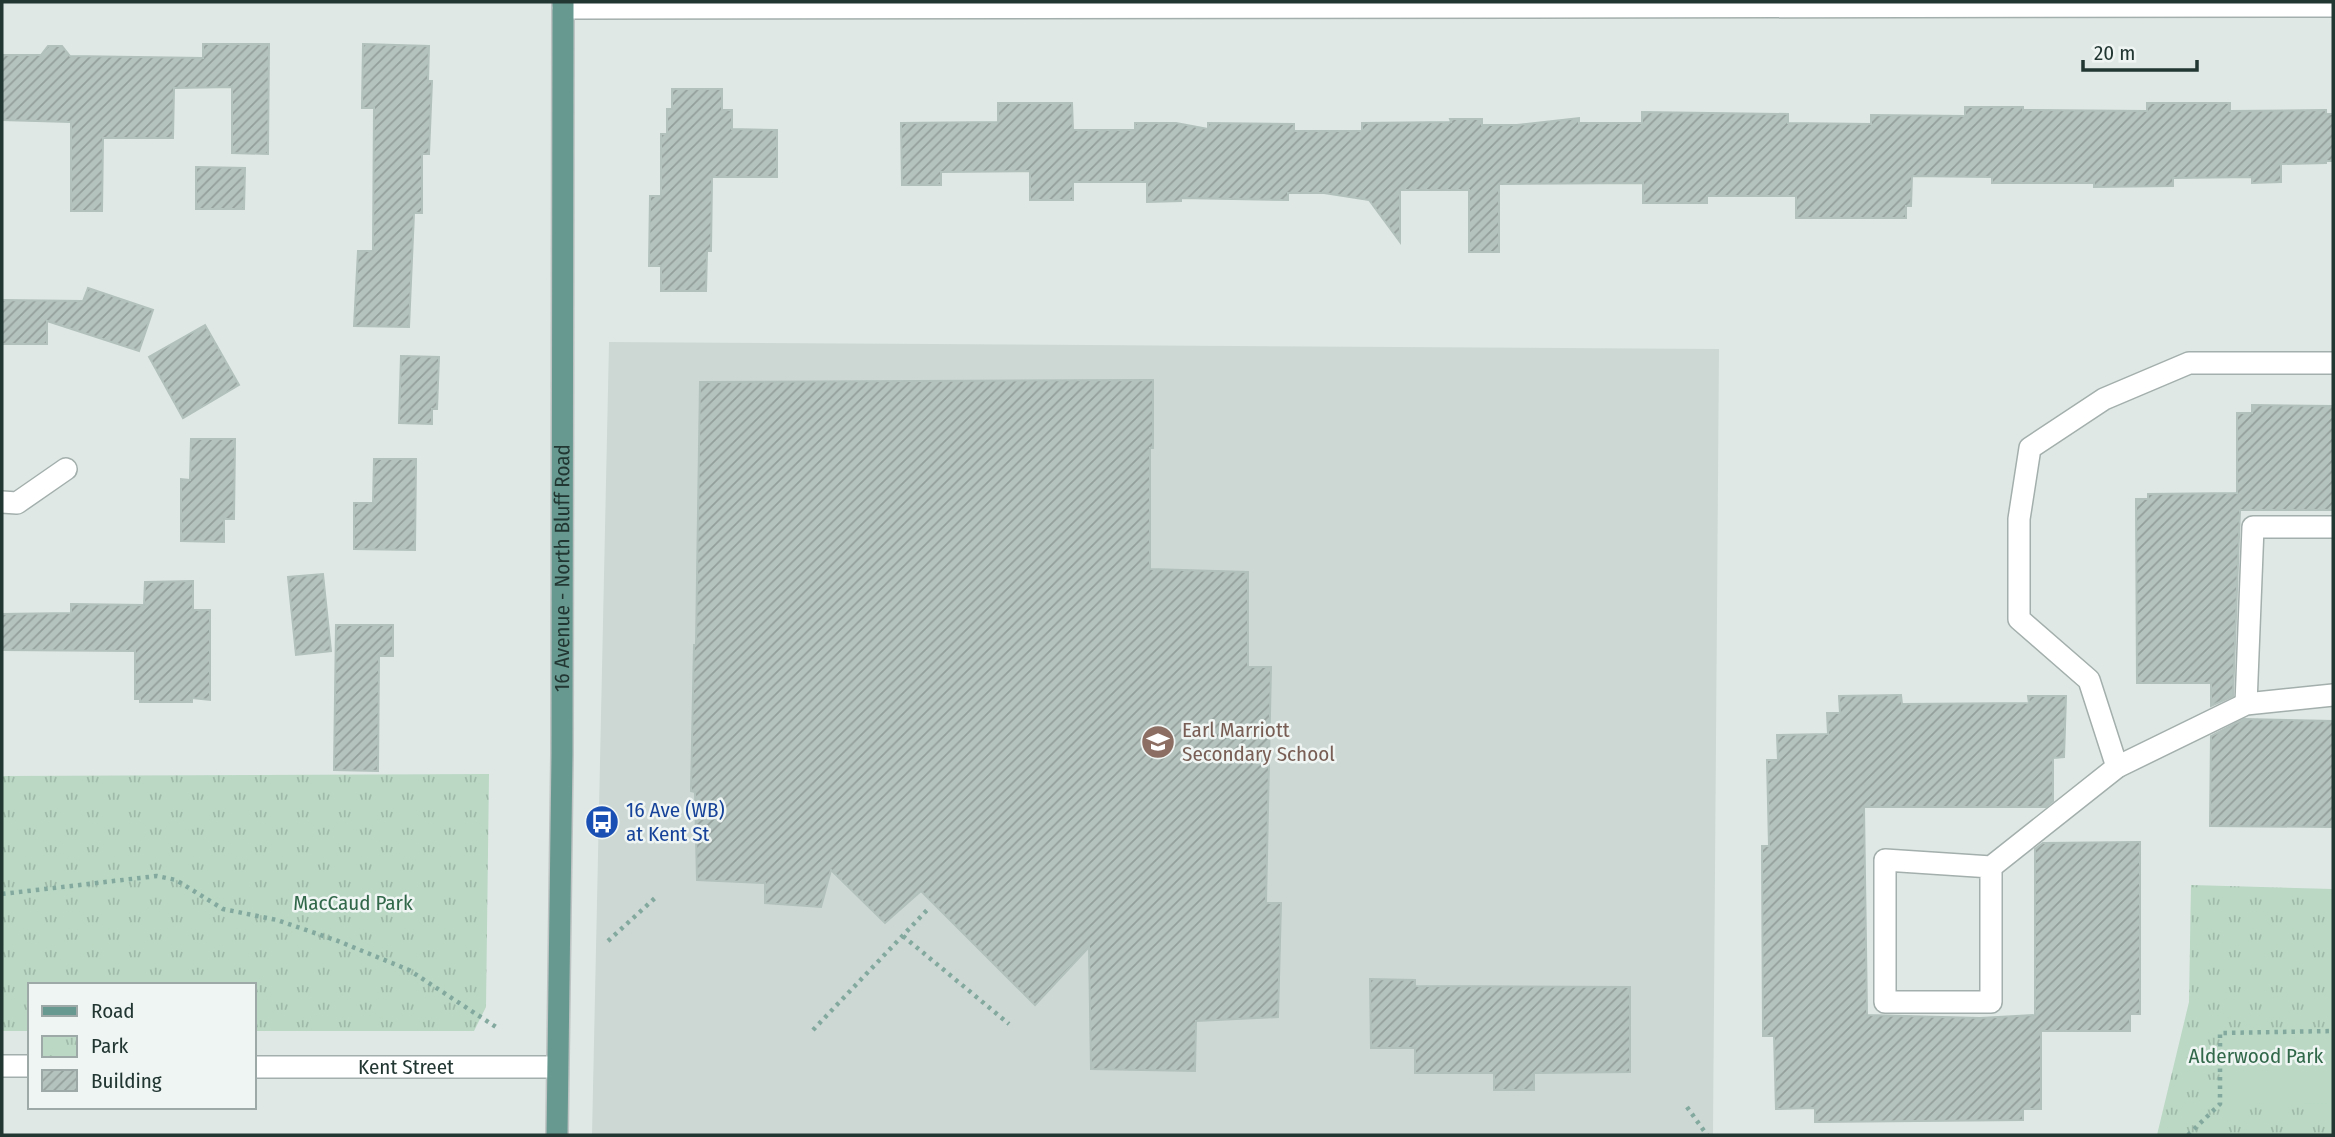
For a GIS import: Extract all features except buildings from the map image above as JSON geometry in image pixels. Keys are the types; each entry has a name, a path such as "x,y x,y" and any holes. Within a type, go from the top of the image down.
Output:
{"main road":[{"name":"16 Avenue - North Bluff Road","path":"557,1135 562,741 563,5"}],"street":[{"path":"563,5 2333,6"},
{"path":"2117,767 2089,680 2019,619 2019,520 2030,448 2105,399 2189,363 2333,363"},
{"path":"2,502 17,503 66,469"},
{"path":"2246,704 2253,527 2333,527"},
{"path":"1991,867 1991,1002 1885,1002 1885,860 1991,867 2117,767 2246,704 2333,695"},
{"path":"2,1066 28,1066"},
{"name":"Kent Street","path":"256,1067 557,1068"}],"path":[{"path":"2,894 157,876 176,880 223,909 277,920 409,970 499,1029"},
{"path":"608,941 655,898"},
{"path":"813,1030 928,909"},
{"path":"903,936 1009,1024"},
{"path":"2188,1135 2220,1104 2220,1033 2333,1031"},
{"path":"1687,1107 1707,1135"}],"shaded area":[{"name":"Earl Marriott Secondary School","path":"609,342 1719,349 1713,1135 592,1135"}],"green space":[{"name":"MacCaud Park","path":"489,774 486,1007 474,1031 256,1031 256,983 28,983 28,1031 2,1031 2,776"},
{"name":"Alderwood Park","path":"2191,885 2333,889 2333,1135 2157,1135 2189,1002"},
{"path":"2333,1032 2333,1103 2220,1104 2220,1033"}],"place":[{"name":"Earl Marriott Secondary School","path":"1158,742"},
{"name":"16 Ave (WB) at Kent St","path":"602,822"}]}
